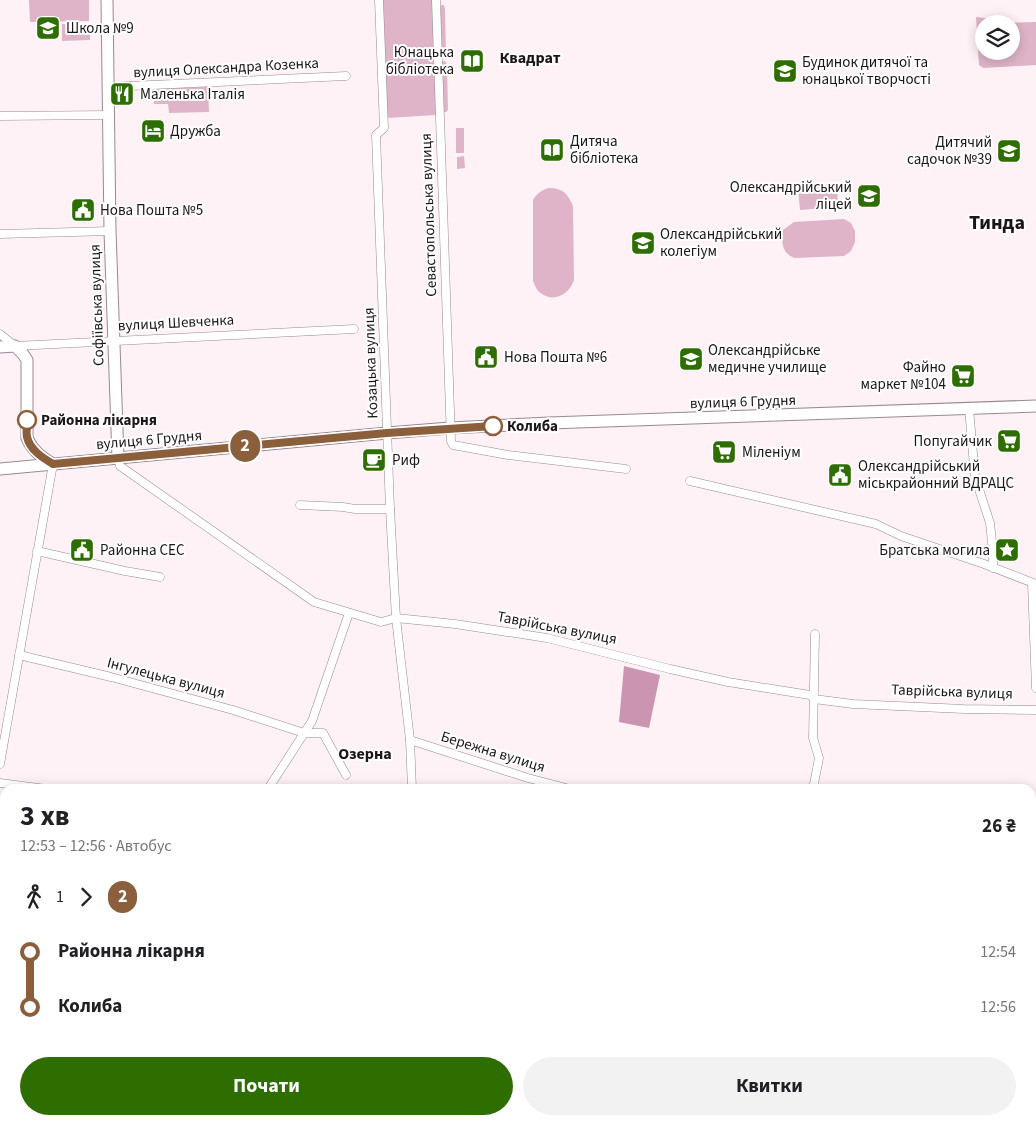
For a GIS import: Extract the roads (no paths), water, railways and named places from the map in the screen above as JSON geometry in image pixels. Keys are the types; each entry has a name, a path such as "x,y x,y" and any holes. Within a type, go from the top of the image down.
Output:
{"street":[{"name":"Софіївська вулиця","path":"107,0 110,231 118,458"},
{"name":"Козацька вулиця","path":"379,0 384,128 376,135 390,509 396,618 410,740 412,784"},
{"name":"Севастопольська вулиця","path":"436,0 450,428"},
{"name":"вулиця Олександра Козенка","path":"108,87 346,76"},
{"path":"0,116 108,115"},
{"path":"0,234 110,231"},
{"name":"вулиця Шевченка","path":"0,347 354,330"},
{"path":"0,334 15,346 27,360 27,438 39,455 53,464 19,655 4,718 0,764"},
{"name":"вулиця 6 Грудня","path":"0,469 450,428 1036,406"},
{"path":"969,408 975,477 990,523 993,568"},
{"path":"450,428 453,445 508,455 626,469"},
{"name":"Таврійська вулиця","path":"118,458 120,466 314,602 381,622 396,618 455,624 547,638 728,682 810,695 814,699 853,704 1036,710"},
{"path":"690,481 876,524 901,536 1034,584 1036,688"},
{"path":"300,505 355,509 390,509"},
{"path":"38,551 160,577"},
{"path":"271,784 312,721 349,613"},
{"path":"814,784 819,758 813,738 815,634"},
{"name":"Інгулецька вулиця","path":"19,655 111,677 233,710 304,733 323,733 346,775"},
{"name":"Бережна вулиця","path":"410,740 551,784"}],"place":[{"name":"Школа №9","path":"48,28"},
{"name":"Юнацька бібліотека","path":"472,61"},
{"name":"Будинок дитячої та юнацької творчості","path":"785,71"},
{"name":"Маленька Італія","path":"122,94"},
{"name":"Дружба","path":"153,131"},
{"name":"Дитяча бібліотека","path":"552,150"},
{"name":"Дитячий садочок №39","path":"1009,151"},
{"name":"Олександрійський ліцей","path":"869,196"},
{"name":"Нова Пошта №5","path":"83,210"},
{"name":"Олександрійський колегіум","path":"643,243"},
{"name":"Нова Пошта №6","path":"486,357"},
{"name":"Олександрійське медичне училище","path":"691,359"},
{"name":"Файно маркет №104","path":"963,376"},
{"name":"Районна лікарня","path":"27,420"},
{"name":"Колиба","path":"493,426"},
{"name":"Попугайчик","path":"1009,441"},
{"name":"Міленіум","path":"724,452"},
{"name":"Риф","path":"374,460"},
{"name":"Олександрійський міськрайонний ВДРАЦС","path":"840,475"},
{"name":"Районна СЕС","path":"82,550"},
{"name":"Братська могила","path":"1007,550"}],"district":[{"name":"Квадрат","path":"530,58"},
{"name":"Тинда","path":"997,223"},
{"name":"Озерна","path":"365,754"}]}
